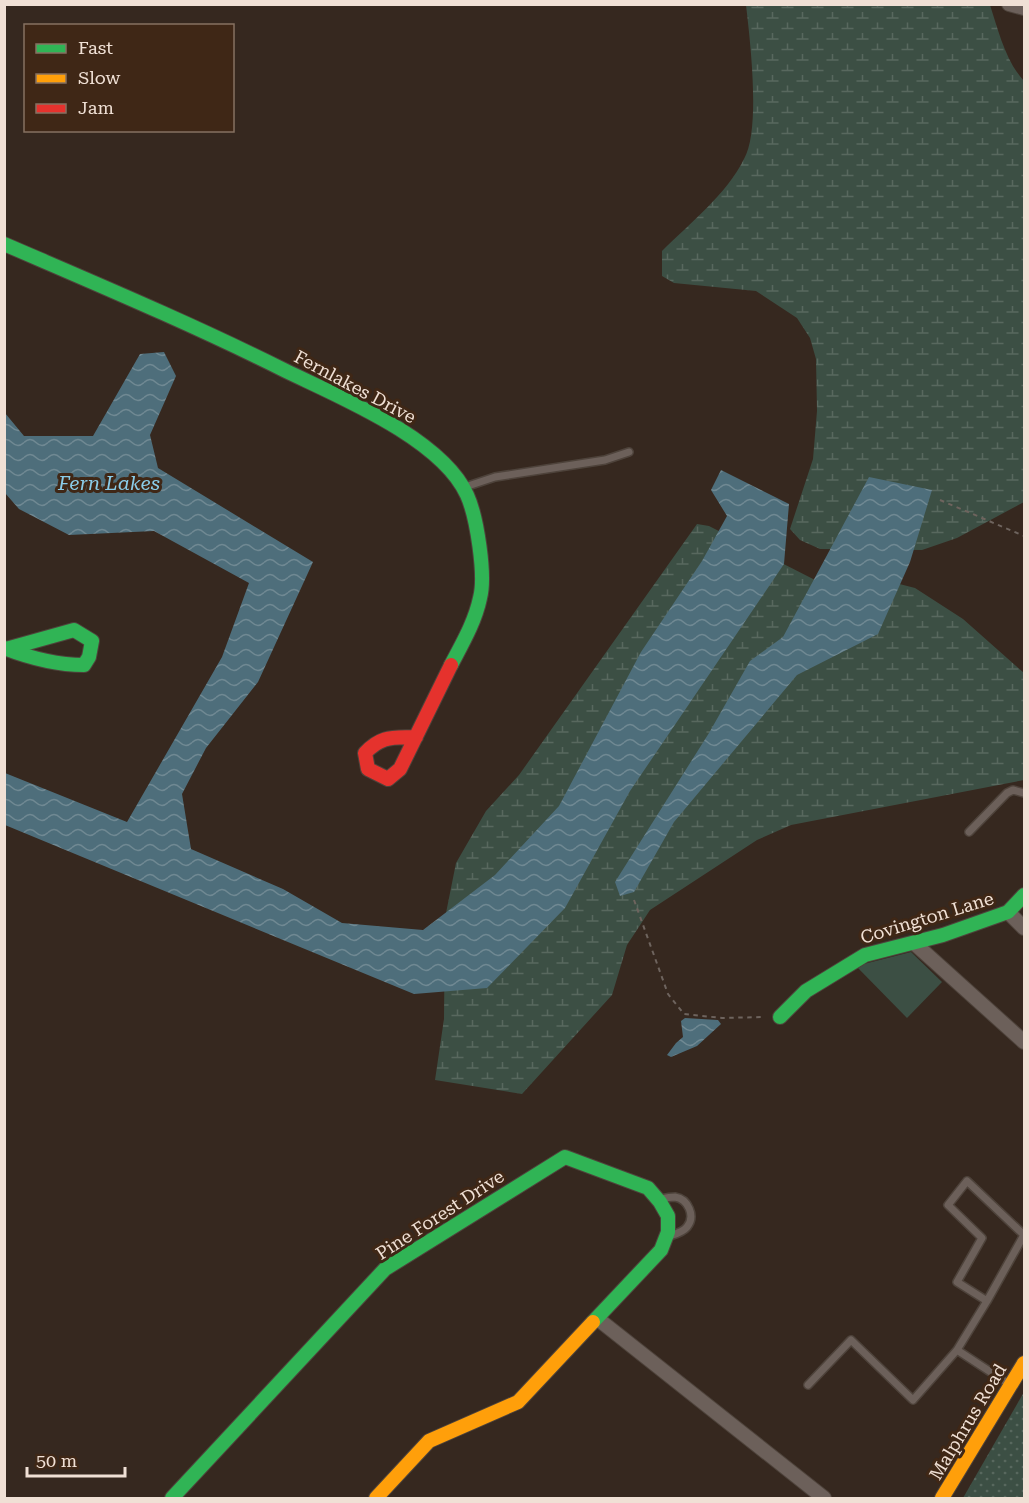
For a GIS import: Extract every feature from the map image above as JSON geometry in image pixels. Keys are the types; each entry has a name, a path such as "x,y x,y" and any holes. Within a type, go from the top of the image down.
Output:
{"street":[{"path":"1009,4 1024,8"},
{"name":"Fernlakes Drive","path":"4,244 205,331 371,413 413,439 446,465 463,488 475,518 481,558 481,597 466,636 416,737"},
{"path":"74,630 92,641 90,657 84,665 65,666 5,649 74,630"},
{"name":"Covington Lane","path":"780,1017 806,991 865,955 943,935 1008,912 1024,895"},
{"path":"1008,912 1024,928"},
{"path":"914,943 1024,1042"},
{"name":"Pine Forest Drive","path":"172,1498 386,1269 555,1163 565,1157 648,1188 658,1199"},
{"path":"376,1498 429,1441 518,1402 598,1319 661,1250 668,1232 668,1216 658,1199"},
{"path":"598,1319 824,1498"},
{"name":"Malphrus Road","path":"942,1498 1024,1363"}],"lane":[{"path":"463,488 495,477 605,460 630,452"},
{"path":"969,832 1006,793 1013,790 1024,793"},
{"path":"808,1385 851,1340 913,1400 957,1350 987,1301 1024,1234 967,1181 948,1205 982,1238 957,1282 987,1301"},
{"path":"658,1199 675,1197 684,1200 689,1207 691,1217 686,1228 665,1239"},
{"path":"957,1350 1011,1386"}],"path":[{"path":"940,500 1024,536"},
{"path":"634,900 668,994 684,1014 722,1018 780,1017"}],"green space":[{"path":"746,5 990,5 1007,55 1024,81 1024,502 957,538 922,550 820,549 800,540 790,529 813,459 817,411 816,359 810,338 797,318 756,291 674,283 662,276 662,251 728,185 744,159 749,145 752,127 753,84"},
{"path":"697,524 709,526 817,581 880,579 915,588 963,619 1024,673 1024,780 791,825 757,840 650,910 627,945 612,995 522,1094 435,1080 444,1019 445,918 456,863 486,811 519,775"},
{"path":"911,952 942,982 907,1018 856,966"},
{"path":"1024,1392 1024,1498 963,1498"}],"water":[{"name":"Fern Lakes","path":"164,352 176,376 150,435 158,468 313,562 258,682 206,748 182,794 191,849 283,889 342,923 423,930 495,875 559,806 641,652 702,561 727,516 711,490 721,470 789,504 784,564 630,791 565,908 487,988 414,994 5,825 5,773 127,822 222,657 249,583 154,531 69,535 19,509 5,493 5,413 24,436 93,436 140,354"},
{"path":"869,477 932,490 910,562 878,634 797,675 674,822 634,892 620,896 615,882 709,733 750,661 783,637"},
{"path":"685,1018 718,1020 721,1024 697,1046 671,1057 667,1055 683,1037 681,1021"}],"traffic: fast":[{"path":"4,244 181,321 334,393 413,438 436,456 454,475 467,495 474,517 481,562 482,588 478,607 468,633 451,665"},
{"path":"4,648 14,652 43,660 84,665 89,657 92,641 74,630 6,649"},
{"path":"780,1017 806,991 865,955 943,935 1008,912 1024,895"},
{"path":"172,1498 385,1269 565,1157 648,1188 668,1216 668,1232 661,1250 593,1322"}],"traffic: slow":[{"path":"376,1498 429,1441 518,1402 593,1322"},
{"path":"942,1498 1024,1363"}],"traffic: jam":[{"path":"416,737 408,737 401,737 394,738 377,743 365,753 368,769 388,779 400,769 451,665"}]}
